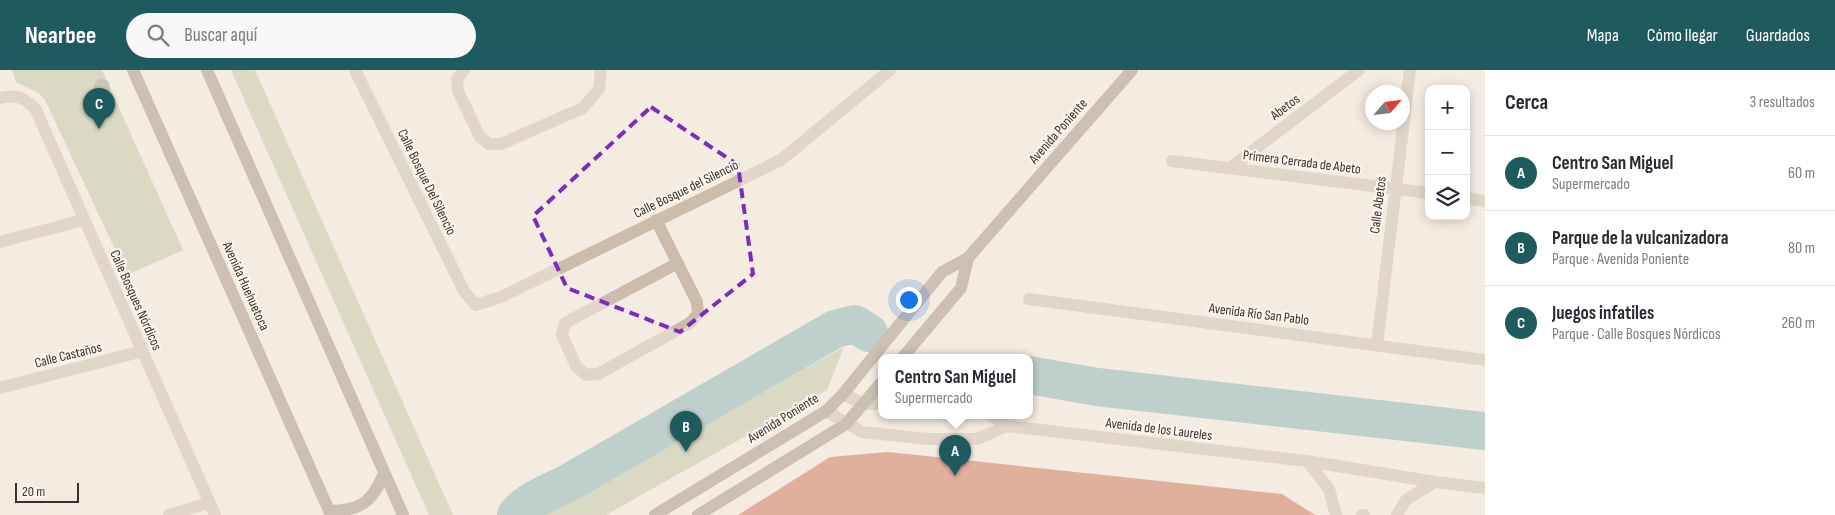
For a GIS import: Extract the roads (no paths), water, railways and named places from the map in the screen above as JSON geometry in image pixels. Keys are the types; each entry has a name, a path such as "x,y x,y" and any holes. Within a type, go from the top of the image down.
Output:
{"main road":[{"name":"Avenida Huehuetoca","path":"133,70 330,513"},
{"path":"207,70 403,515"},
{"name":"Avenida Poniente","path":"655,515 826,411 843,394 942,272 968,258 1132,70"},
{"name":"Avenida Poniente","path":"906,354 961,288 968,258"},
{"path":"698,515 846,424 878,387"},
{"path":"330,513 348,511 364,504 378,491 384,473"}],"street":[{"name":"Calle Bosque Del Silencio","path":"355,70 464,291 476,305"},
{"path":"464,70 457,79 458,91 480,137 489,144 501,144 583,108 599,89 601,70"},
{"name":"Calle Bosque del Silencio","path":"476,305 501,297 781,160 890,70"},
{"name":"Abetos","path":"1230,168 1359,70"},
{"name":"Calle Abetos","path":"1377,344 1410,70"},
{"name":"Calle Bosques Nórdicos","path":"0,98 9,96 23,97 35,108 215,515"},
{"name":"Primera Cerrada de Abeto","path":"1172,161 1425,192"},
{"path":"1470,199 1485,201"},
{"path":"0,242 83,220"},
{"path":"656,220 678,263 697,302 699,308 695,319 598,374 592,376 580,372 563,340 562,334 565,323 678,263"},
{"name":"Avenida Río San Pablo","path":"1029,299 1377,344 1485,360"},
{"name":"Calle Castaños","path":"0,388 143,351"},
{"path":"843,394 864,404 878,404"},
{"path":"826,411 862,432 928,439 978,439 1007,426"},
{"name":"Avenida de los Laureles","path":"997,419 1007,426 1307,461 1435,482 1485,488"},
{"path":"1307,461 1329,489 1336,515"},
{"path":"1397,515 1406,500 1435,482"},
{"path":"169,515 209,503"}],"waterway":[{"path":"516,515 526,505 541,496 570,482 835,329 855,324 869,333"},
{"path":"1033,376 1097,387 1485,431"}],"place":[{"name":"Juegos infatiles","path":"99,129"},
{"name":"Parque de la vulcanizadora","path":"686,452"},
{"name":"Centro San Miguel","path":"955,476"}]}
